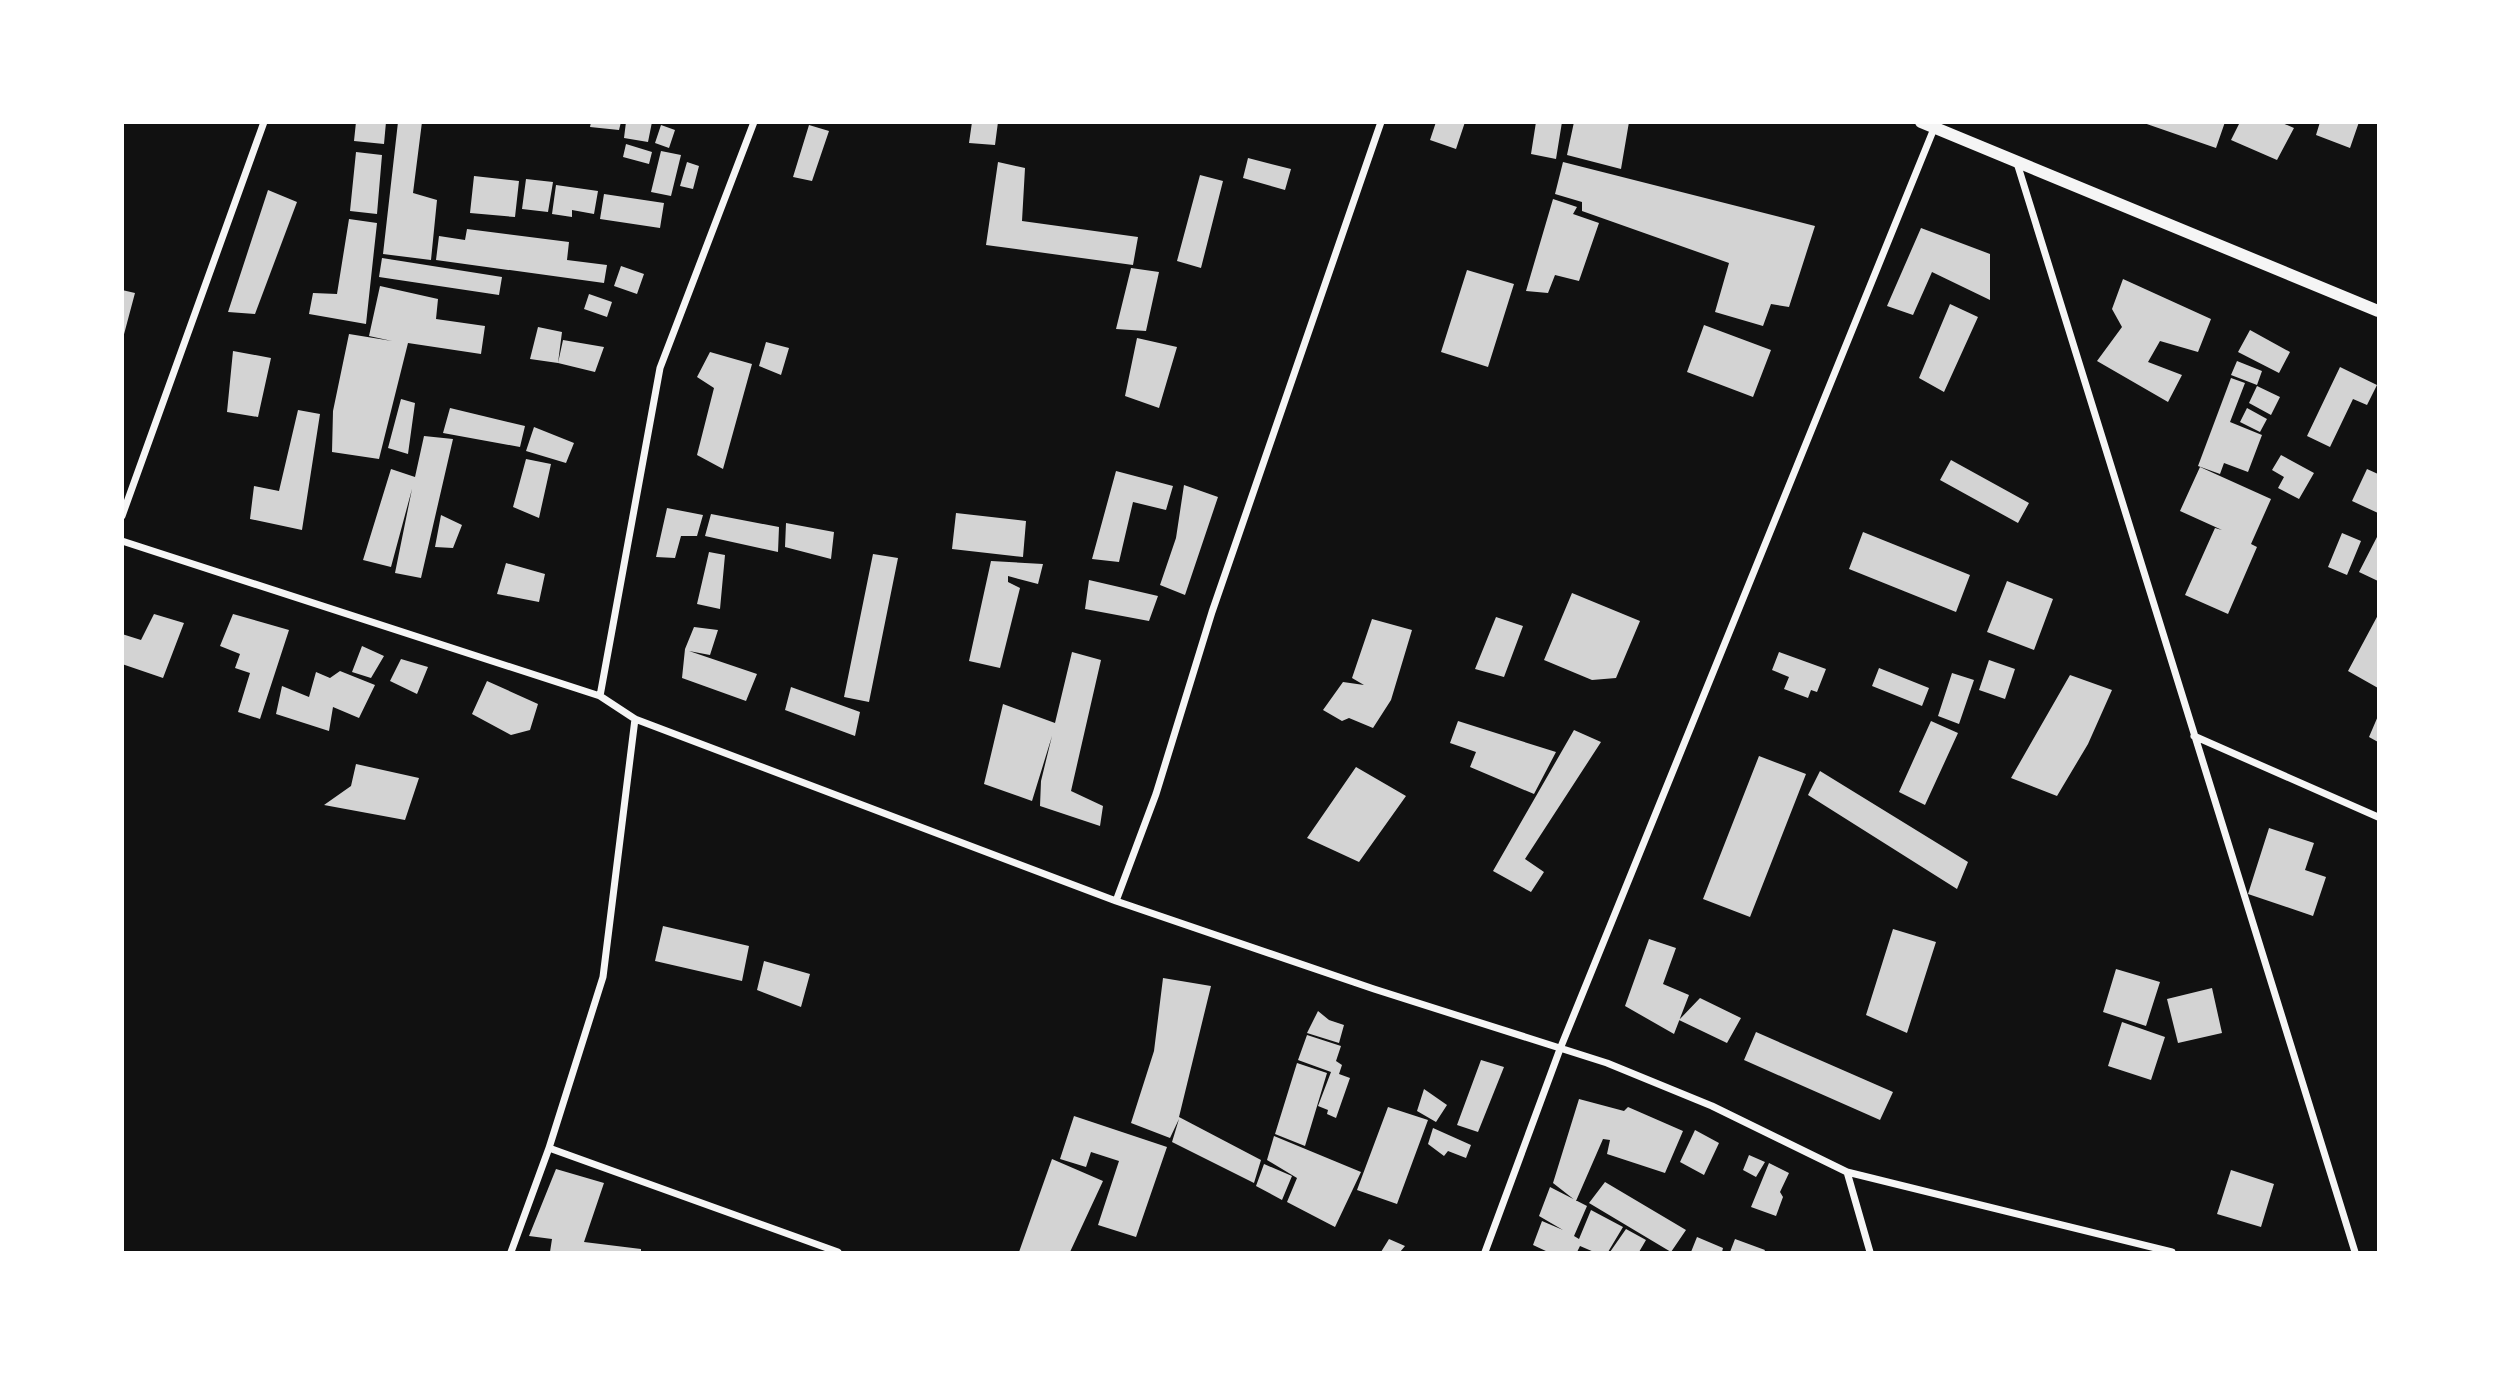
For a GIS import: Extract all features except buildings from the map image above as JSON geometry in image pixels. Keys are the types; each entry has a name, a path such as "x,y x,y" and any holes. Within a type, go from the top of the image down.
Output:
{"street":[{"path":"122,516 264,122"},
{"path":"600,696 660,368 754,122"},
{"path":"1116,901 1156,794 1212,612 1381,122"},
{"path":"1921,122 1935,125 2017,162 2378,311"},
{"path":"1485,1252 1560,1049 1935,125"},
{"path":"2017,162 2355,1252"},
{"path":"122,541 600,696 635,719 1116,901 1607,1063 1712,1106 1847,1172 2172,1252"},
{"path":"511,1252 549,1148 603,977 635,719"},
{"path":"2193,736 2378,817"},
{"path":"549,1148 838,1252"},
{"path":"1847,1172 1870,1252"}]}
